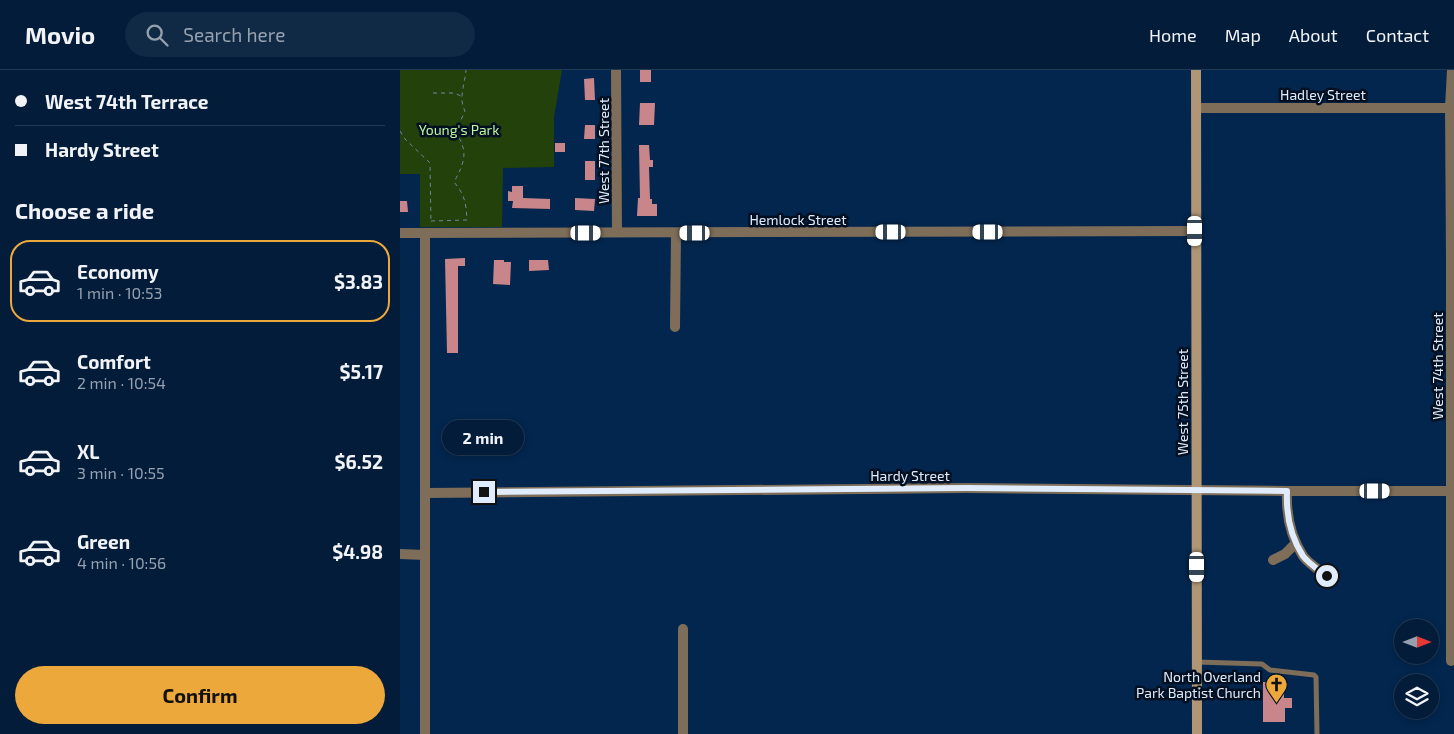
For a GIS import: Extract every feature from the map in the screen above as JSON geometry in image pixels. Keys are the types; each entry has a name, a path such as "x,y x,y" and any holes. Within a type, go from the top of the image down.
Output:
{"main road":[{"name":"West 75th Street","path":"1196,70 1197,734"}],"street":[{"name":"West 77th Street","path":"616,70 617,232"},
{"name":"West 74th Street","path":"1451,661 1452,257 1450,108 1452,70"},
{"name":"Hadley Street","path":"1196,108 1450,108"},
{"name":"Hemlock Street","path":"400,233 1195,231"},
{"path":"424,233 425,734"},
{"path":"676,233 676,328"},
{"name":"Hardy Street","path":"426,493 966,488 1196,491 1452,491"},
{"path":"1287,491 1287,514 1292,534 1303,556 1327,576"},
{"path":"1273,560 1285,554 1296,542"},
{"path":"400,554 425,554"},
{"path":"683,629 683,734"}],"lane":[{"path":"1197,662 1262,664 1270,670 1314,675 1316,677 1317,734"}],"path":[{"path":"400,131 430,163 432,220 467,220 463,193 454,182 463,166 464,157 464,146 458,136 465,111 462,107 461,96 465,85 466,70"},
{"path":"433,93 454,93 461,96"}],"green space":[{"name":"Young's Park","path":"400,70 562,70 554,117 554,167 503,168 502,227 420,227 420,174 400,174"}],"building":[{"path":"640,70 651,70 651,82 640,82"},
{"path":"594,78 595,100 585,100 584,79"},
{"path":"640,103 655,103 654,125 639,125"},
{"path":"585,125 595,125 595,139 584,139"},
{"path":"555,143 565,143 565,152 555,152"},
{"path":"639,145 649,145 650,160 653,160 653,167 649,167 650,199 652,199 652,204 657,204 657,216 637,216 638,198 640,198"},
{"path":"585,161 595,161 595,180 585,180"},
{"path":"512,186 523,186 523,198 550,199 550,209 512,208 513,201 508,201 508,191 512,192"},
{"path":"575,198 595,199 594,211 575,210"},
{"path":"400,201 407,201 408,212 400,212"},
{"path":"465,258 465,266 458,266 458,353 447,353 445,259"},
{"path":"494,260 511,262 510,285 493,284"},
{"path":"529,260 548,260 549,270 529,271"},
{"name":"North Overland Park Baptist Church","path":"1263,682 1284,682 1284,698 1292,698 1292,708 1285,708 1285,722 1263,722"}],"place":[{"name":"North Overland Park Baptist Church","path":"1277,703"}],"route":[{"path":"484,492 966,488 1287,491 1287,514 1292,534 1303,556 1327,576"}]}
